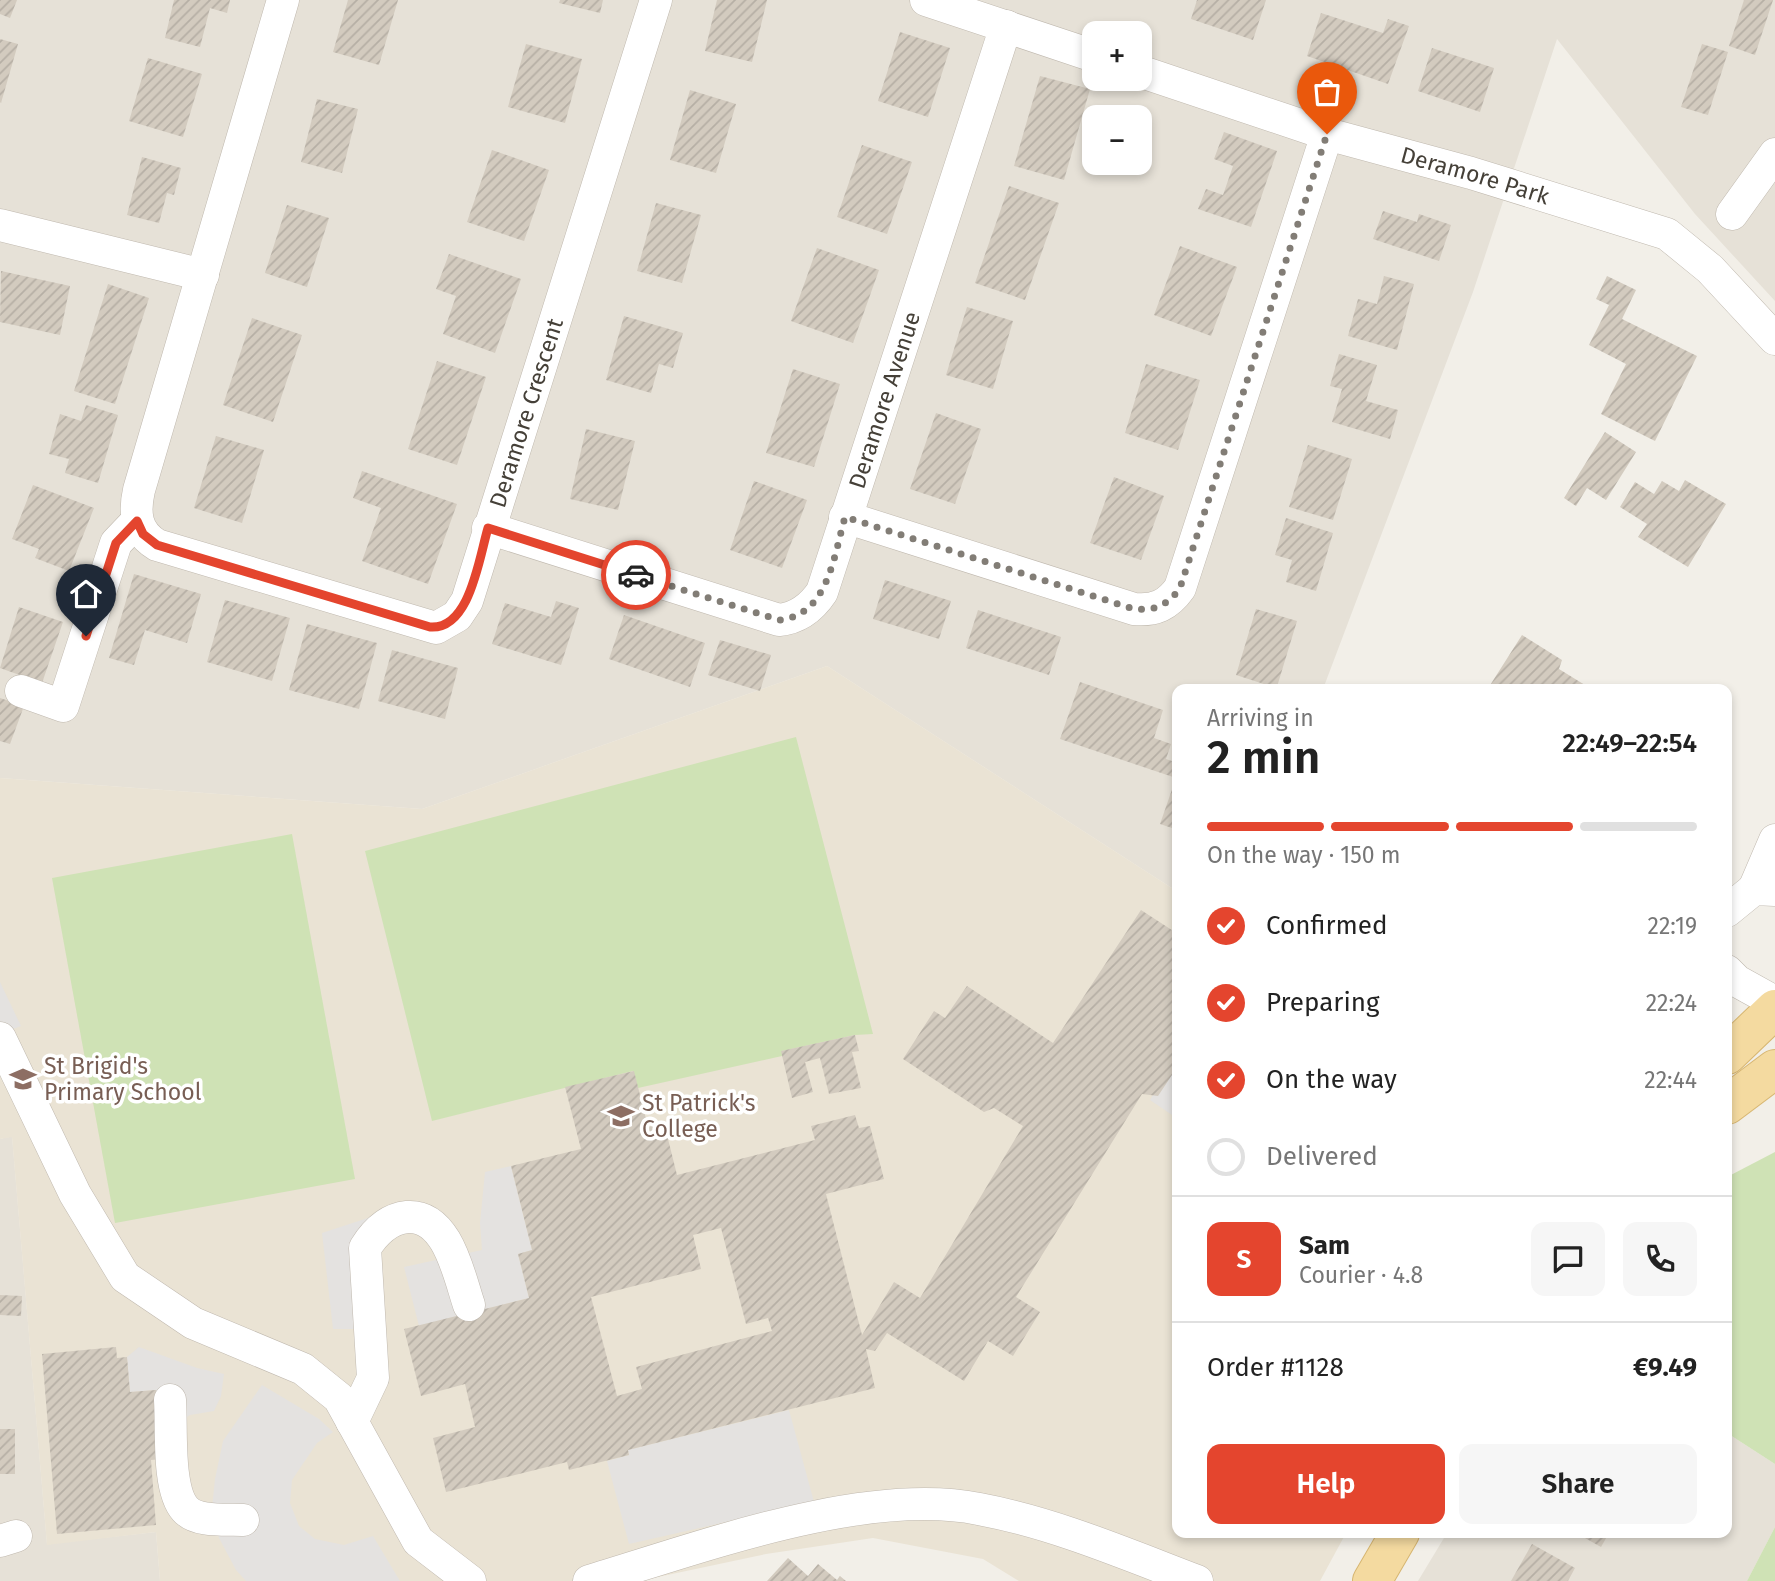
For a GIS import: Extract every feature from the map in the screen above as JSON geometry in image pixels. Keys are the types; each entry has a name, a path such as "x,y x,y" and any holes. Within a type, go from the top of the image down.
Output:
{"main road":[{"path":"1732,1050 1775,1009"},
{"path":"1732,1101 1775,1069"},
{"path":"1373,1581 1397,1538"}],"street":[{"path":"21,691 63,706 116,543 137,521 139,490 283,0"},
{"name":"Deramore Crescent","path":"137,521 143,534 157,545 436,628 452,620 465,606 656,0"},
{"path":"926,0 1082,52"},
{"name":"Deramore Avenue","path":"488,528 779,620 802,613 822,592 1006,26"},
{"name":"Deramore Park","path":"1152,75 1327,134 1471,173 1667,234 1705,264 1775,339"},
{"path":"845,517 1134,609 1158,608 1171,600 1180,588 1327,134"},
{"path":"1732,214 1775,154"},
{"path":"0,225 203,275"},
{"path":"1732,908 1764,890 1775,840"},
{"path":"1732,976 1775,1002"},
{"path":"0,1038 75,1194 125,1277 193,1323 303,1369 339,1398 418,1541 470,1581"},
{"path":"352,1422 373,1378 365,1248 374,1233 396,1218 406,1217 416,1217 437,1229 449,1248 469,1305"},
{"path":"170,1400 176,1490 185,1510 203,1518 243,1520"},
{"path":"589,1581 800,1520 920,1504 978,1508 1056,1529 1196,1581"}],"shaded area":[{"path":"0,0 1775,0 1775,301 1695,214 1557,39 1473,292 1325,684 1172,684 1172,888 827,666 422,809 0,778"},
{"name":"St Patrick's College","path":"827,666 1172,888 1172,1538 1343,1538 1320,1581 1019,1581 983,1559 873,1538 766,1554 639,1581 160,1581 156,1532 47,1545 12,1137 0,1139 0,778 422,809"},
{"path":"0,982 21,1026 0,1034"},
{"path":"1170,1067 1172,1068 1172,1115 1150,1100"},
{"path":"12,1136 47,1544 156,1532 160,1581 0,1581 0,1139"},
{"path":"511,1166 532,1250 518,1254 529,1298 419,1326 404,1267 482,1250 480,1223 485,1172"},
{"path":"377,1215 371,1329 333,1329 322,1233"},
{"path":"139,1347 197,1368 224,1374 221,1396 214,1411 190,1415 172,1426 160,1427 156,1390 130,1392 127,1357"},
{"path":"262,1385 319,1419 333,1432 317,1443 292,1480 290,1503 299,1526 315,1539 344,1545 373,1536 400,1581 246,1581 236,1570 219,1538 212,1508 215,1479 223,1441"},
{"path":"789,1410 814,1502 629,1544 607,1461 629,1455 628,1450"},
{"path":"1732,1436 1775,1464 1775,1527 1747,1581 1418,1581 1444,1538 1732,1538"}],"green space":[{"path":"796,737 873,1034 855,1035 782,1051 782,1056 638,1088 633,1071 432,1121 365,851"},
{"path":"292,834 355,1179 115,1223 52,878"},
{"path":"1775,1152 1775,1464 1732,1436 1732,1174"},
{"path":"1775,1527 1775,1581 1747,1581"}],"building":[{"path":"0,0 17,0 10,18 0,14"},
{"path":"174,0 230,0 227,13 210,8 200,47 165,38"},
{"path":"348,0 398,0 379,65 333,52"},
{"path":"560,0 603,0 600,13 559,3"},
{"path":"717,0 767,0 752,62 705,51"},
{"path":"1197,0 1266,0 1253,40 1191,19"},
{"path":"1744,0 1773,0 1755,55 1729,46"},
{"path":"1321,13 1383,33 1388,19 1409,26 1388,84 1307,56"},
{"path":"900,32 950,48 928,117 878,101"},
{"path":"0,39 18,44 1,103 0,102"},
{"path":"526,44 582,59 565,123 508,107"},
{"path":"1702,44 1728,52 1708,115 1681,107"},
{"path":"1432,48 1494,68 1480,112 1418,91"},
{"path":"148,58 202,74 183,137 129,121"},
{"path":"1040,76 1082,87 1082,91 1089,91 1085,105 1082,105 1082,117 1064,180 1014,166"},
{"path":"690,90 736,104 716,173 670,160"},
{"path":"317,99 358,109 342,173 301,162"},
{"path":"1224,132 1277,151 1251,227 1198,209 1206,189 1223,195 1233,166 1214,159"},
{"path":"862,145 912,162 887,234 837,217"},
{"path":"492,150 549,170 524,241 467,222"},
{"path":"142,157 181,168 174,195 167,193 159,223 127,215"},
{"path":"1009,186 1059,203 1025,300 975,283"},
{"path":"656,203 701,215 682,283 637,271"},
{"path":"287,205 329,218 307,287 265,273"},
{"path":"1383,211 1417,222 1419,214 1451,225 1439,261 1373,239"},
{"path":"1180,246 1237,267 1211,336 1154,315"},
{"path":"817,248 879,270 853,343 791,321"},
{"path":"449,254 521,279 495,353 443,334 456,296 436,289"},
{"path":"1,271 70,286 60,335 0,322"},
{"path":"1384,276 1414,284 1397,350 1348,336 1358,299 1377,304"},
{"path":"1607,276 1636,290 1622,319 1697,356 1655,441 1601,414 1626,364 1589,345 1609,305 1596,299"},
{"path":"108,284 149,298 115,404 74,391"},
{"path":"967,307 1013,321 993,389 946,375"},
{"path":"624,316 683,333 673,368 659,364 651,393 606,380"},
{"path":"252,318 302,335 273,422 223,405"},
{"path":"1339,354 1377,365 1366,401 1398,410 1390,439 1332,422 1342,389 1330,386"},
{"path":"437,361 486,377 457,465 408,449"},
{"path":"1146,364 1200,380 1178,450 1125,433"},
{"path":"793,369 840,384 814,467 766,453"},
{"path":"86,405 118,415 98,483 65,473 69,459 49,454 60,414 81,421"},
{"path":"936,413 981,429 955,504 910,489"},
{"path":"586,429 635,441 618,510 570,499"},
{"path":"1605,432 1636,452 1606,500 1587,488 1576,506 1564,498"},
{"path":"216,436 264,450 242,523 194,508"},
{"path":"1308,445 1352,459 1333,520 1289,507"},
{"path":"362,471 457,504 428,584 362,561 381,508 353,498"},
{"path":"1114,477 1164,496 1141,560 1090,543"},
{"path":"1685,480 1726,504 1688,567 1638,537 1647,524 1620,507 1635,482 1654,494 1662,481 1679,491"},
{"path":"754,481 807,500 782,568 730,550"},
{"path":"33,485 94,508 69,571 35,558 39,549 12,539"},
{"path":"1286,518 1333,533 1316,591 1286,582 1292,560 1275,555"},
{"path":"134,574 201,594 187,643 145,630 134,665 109,658"},
{"path":"885,580 951,601 939,639 873,619"},
{"path":"225,600 290,618 272,681 207,662"},
{"path":"556,601 579,608 561,665 492,644 505,603 551,617"},
{"path":"19,607 63,622 42,683 0,668"},
{"path":"1256,609 1297,621 1278,684 1264,684 1236,675"},
{"path":"978,610 1061,637 1049,675 966,648"},
{"path":"624,615 705,643 690,687 609,659"},
{"path":"307,624 377,643 359,709 289,690"},
{"path":"1522,635 1562,660 1559,669 1583,684 1491,684"},
{"path":"720,640 771,655 760,691 708,675"},
{"path":"392,650 458,668 445,719 378,701"},
{"path":"1080,682 1163,710 1154,738 1171,744 1166,759 1172,761 1172,777 1060,739"},
{"path":"0,698 24,706 10,744 0,741"},
{"path":"1172,790 1172,828 1160,824"},
{"path":"1141,910 1172,930 1172,1075 1158,1096 1142,1094 1016,1297 1040,1312 1013,1356 988,1341 964,1381 887,1333 875,1351 866,1349 875,1388 628,1450 629,1455 569,1470 567,1462 446,1492 433,1438 475,1427 465,1384 421,1396 404,1329 529,1298 518,1254 532,1250 511,1166 581,1149 565,1087 634,1071 648,1127 664,1123 677,1175 815,1140 811,1126 855,1115 859,1128 870,1126 884,1179 826,1194 862,1335 894,1282 920,1298 1023,1126 994,1108 984,1112 903,1059 934,1011 945,1018 967,986 1053,1043","holes":["721,1228 746,1324 768,1318 772,1331 636,1367 642,1389 617,1396 591,1297 701,1269 693,1235"]},
{"path":"855,1035 859,1051 852,1052 861,1088 829,1094 820,1058 805,1062 813,1092 792,1098 781,1051"},
{"path":"0,1295 22,1296 21,1316 0,1315"},
{"path":"116,1347 117,1358 127,1357 130,1392 156,1390 162,1459 151,1460 156,1525 57,1534 42,1354"},
{"path":"0,1429 15,1429 15,1474 0,1474"},
{"path":"1585,1538 1606,1538 1601,1547"},
{"path":"1532,1544 1575,1568 1568,1581 1511,1581"},
{"path":"788,1558 808,1576 818,1564 837,1580 840,1576 846,1581 767,1581"}],"way so far":[{"path":"636,575 779,620 788,620 808,609 822,592 845,517 1134,609 1150,610 1165,604 1180,588 1327,134"}],"place":[{"name":"St Brigid's Primary School","path":"23,1079"},
{"name":"St Patrick's College","path":"621,1116"}],"route":[{"path":"86,636 116,543 137,521 143,534 157,545 436,628 447,624 465,606 488,528 636,575"}]}
